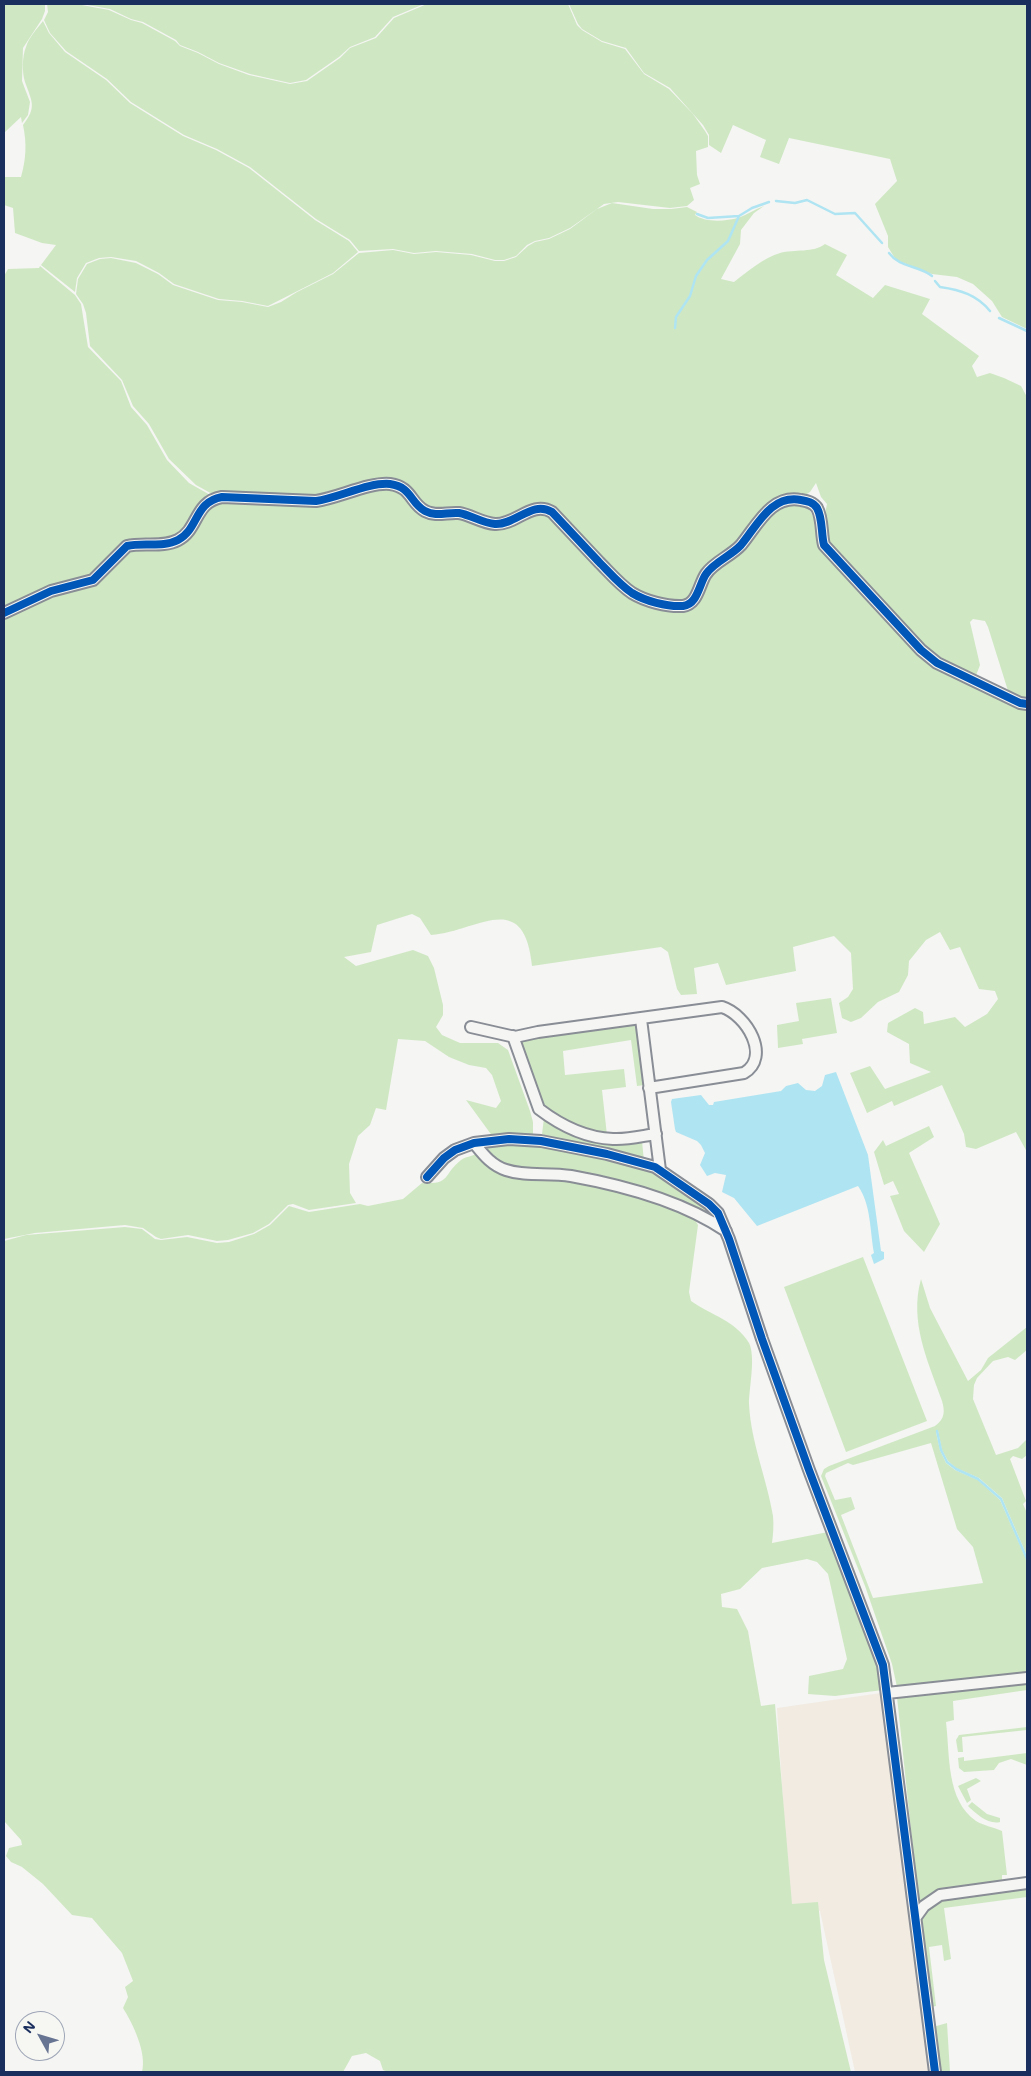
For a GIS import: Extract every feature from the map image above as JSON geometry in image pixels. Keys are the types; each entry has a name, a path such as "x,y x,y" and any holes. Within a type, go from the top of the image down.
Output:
{"street":[{"path":"4,612 51,591 93,580 127,546 165,544 178,540 186,534 202,508 212,500 222,497 316,501 330,499 379,484 401,487 410,494 420,507 435,515 457,513 494,524 511,521 530,510 545,508 552,512 630,591 648,600 682,606 688,605 694,600 707,572 736,550 762,516 786,500 797,499 810,502 816,507 820,518 821,535 824,545 921,650 944,668 1020,703 1027,704"},
{"path":"471,1027 513,1036 722,1007 730,1010 748,1027 752,1034 755,1049 753,1063 749,1070 744,1073 649,1088"},
{"path":"641,1019 660,1170"},
{"path":"513,1036 539,1109 549,1117 566,1127 595,1136 614,1139 656,1134"},
{"path":"427,1177 444,1158 455,1150 474,1143 500,1140 541,1141 639,1162 660,1170 709,1204 718,1213 726,1231 769,1358 883,1664 935,2072"},
{"path":"474,1143 490,1162 508,1171 526,1174 548,1173 570,1176 650,1196 675,1204 713,1222 726,1231"},
{"path":"887,1692 1027,1678"},
{"path":"916,1917 924,1906 940,1895 1027,1883"}],"shaded area":[{"path":"881,1693 932,2072 855,2072 820,1911 790,1912 777,1708"}],"green space":[{"path":"4,4 45,4 45,11 42,19 23,48 22,81 30,102 28,115 22,123 21,117 4,133"},
{"path":"47,4 82,5 109,10 142,23 175,41 180,46 219,64 249,75 290,84 307,81 340,58 350,48 376,38 394,18 427,4 568,4 577,25 582,30 602,42 625,49 644,74 669,89 693,114 708,136 708,147 696,151 697,175 700,184 690,188 694,200 687,206 670,208 618,202 604,204 570,228 549,238 535,241 527,245 516,256 504,260 495,260 472,254 436,251 414,253 393,249 359,251 350,240 316,219 250,167 217,149 184,135 131,102 107,79 66,51 50,33 44,20 48,12"},
{"path":"82,4 424,4 393,17 375,37 350,47 306,80 290,83 250,74 219,63 180,45 176,40 143,22 131,19 110,9"},
{"path":"569,4 1027,4 1027,329 1002,317 992,301 973,284 957,277 932,274 896,260 888,247 888,236 875,204 897,181 890,159 789,138 779,164 760,157 766,140 733,125 721,153 709,145 709,135 703,125 670,88 644,73 626,48 602,41 582,29"},
{"path":"43,21 49,33 65,52 106,80 130,103 183,136 216,150 249,168 315,220 349,241 358,252 333,273 268,306 219,299 174,284 159,273 136,261 111,257 99,258 86,263 77,278 75,292 41,265 56,245 42,243 15,233 13,208 4,205 4,177 21,177 25,151 23,125 32,109 23,74 24,55 29,40"},
{"path":"612,203 653,209 687,207 697,212 695,215 700,218 716,221 738,218 764,206 754,213 741,230 740,244 721,279 734,282 774,255 815,249 825,244 847,255 836,275 873,298 885,285 930,299 922,314 979,356 972,366 977,377 990,373 1021,386 1027,397 1027,702 1009,694 985,621 973,619 970,622 980,665 975,678 938,661 826,544 824,519 827,504 821,497 816,483 810,492 804,496 789,495 768,511 709,572 691,595 682,601 676,602 637,592 629,587 542,504 504,520 489,519 461,509 451,508 433,511 426,509 406,486 317,497 243,493 214,495 196,485 169,459 149,424 133,406 122,380 90,346 86,313 83,304 76,294 78,279 87,264 100,259 111,258 136,263 158,274 173,285 218,300 268,307 333,274 359,253 393,250 414,254 436,252 471,255 495,261 504,261 516,257 535,242 549,239 570,229 597,209"},
{"path":"40,266 75,295 81,304 88,347 121,381 131,407 147,425 167,460 189,483 212,496 175,538 141,542 93,577 4,609 4,276 8,269 39,268"},
{"path":"381,487 401,490 418,510 458,516 483,525 538,510 551,516 621,591 633,599 677,610 777,509 793,502 807,506 816,521 818,537 933,664 967,683 1027,706 1027,1152 1016,1132 976,1149 966,1147 964,1134 942,1085 894,1106 892,1101 867,1113 850,1073 870,1066 885,1089 931,1072 910,1063 909,1044 887,1032 888,1023 915,1008 923,1012 924,1024 955,1017 965,1027 987,1014 998,999 995,991 979,989 960,947 950,950 940,932 926,940 909,961 908,975 899,992 878,1002 861,1018 851,1022 842,1018 839,1003 848,997 853,989 851,953 834,936 793,947 796,971 726,985 718,963 694,968 697,994 681,995 677,989 668,952 661,947 532,966 527,942 519,927 509,921 496,920 431,935 420,918 412,914 377,925 371,952 344,957 356,966 413,950 428,956 434,968 443,1005 443,1015 436,1027 442,1035 460,1043 498,1043 508,1050 530,1111 533,1122 533,1136 493,1137 466,1100 496,1108 501,1101 492,1075 486,1068 469,1065 449,1057 425,1041 398,1039 386,1110 376,1108 370,1125 358,1136 349,1164 350,1193 356,1203 309,1210 293,1204 288,1205 269,1224 253,1233 228,1240 217,1241 188,1235 161,1239 143,1228 125,1225 35,1233 4,1239 4,615 40,598 84,587 133,548 171,545 206,508 220,502 316,503"},
{"path":"831,998 837,1033 802,1039 803,1044 778,1048 777,1025 799,1021 796,1003"},
{"path":"631,1022 637,1028 645,1085 637,1086 631,1040 563,1051 565,1075 624,1069 626,1087 602,1090 607,1135 564,1122 544,1109 521,1043 522,1040"},
{"path":"544,1118 555,1125 642,1141 644,1161 542,1134"},
{"path":"929,1126 934,1137 909,1153 940,1224 924,1252 904,1231 890,1196 899,1194 893,1181 884,1185 874,1152 883,1140 886,1146"},
{"path":"522,1143 608,1157 653,1171 709,1210 706,1214 538,1171 505,1167 490,1155 487,1148 490,1145"},
{"path":"477,1154 493,1168 568,1180 645,1199 684,1211 693,1217 698,1225 689,1292 691,1301 737,1329 744,1335 751,1349 750,1418 773,1516 772,1543 828,1532 880,1668 883,1690 835,1696 808,1694 809,1676 843,1669 847,1659 828,1574 817,1562 807,1559 762,1568 740,1589 721,1594 722,1607 737,1609 748,1631 761,1706 775,1704 792,1904 818,1902 824,1960 851,2072 388,2072 383,2070 380,2061 366,2053 352,2056 343,2072 142,2072 143,2056 141,2048 135,2030 123,2008 128,1997 125,1987 133,1981 122,1953 92,1918 72,1915 43,1884 22,1867 11,1862 6,1856 9,1848 22,1845 21,1840 4,1821 4,1241 26,1235 125,1227 142,1229 155,1239 161,1240 187,1237 217,1243 229,1242 254,1234 270,1225 289,1206 309,1212 360,1204 368,1206 403,1199 422,1183 438,1182 446,1178 461,1160"},
{"path":"863,1257 927,1421 846,1452 784,1287"},
{"path":"921,1279 930,1308 968,1381 981,1370 988,1358 1027,1327 1027,1350 1015,1360 1008,1357 993,1361 977,1378 974,1385 973,1399 996,1455 1018,1448 1027,1439 1027,1455 1022,1459 1013,1456 1010,1459 1026,1501 1023,1504 1027,1513 1027,1556 1002,1498 979,1478 956,1468 948,1461 942,1450 938,1431 936,1432 940,1450 946,1463 955,1470 978,1480 1000,1500 1027,1561 1027,1675 897,1687 892,1664 865,1586 821,1476 824,1469 829,1466 935,1426 942,1418 943,1405 926,1356 919,1326 917,1311","holes":["931,1443 957,1529 973,1547 983,1583 873,1598 841,1515 855,1509 851,1497 835,1500 825,1476 826,1473 848,1463 853,1465"]},
{"path":"1027,1680 1027,1690 953,1701 954,1720 946,1722 949,1762 954,1789 966,1812 976,1821 1002,1831 1007,1875 1002,1875 1002,1883 935,1893 919,1906 897,1697 901,1694"},
{"path":"1027,1727 1027,1730 962,1737 963,1752 958,1752 956,1740 959,1735"},
{"path":"1027,1753 1027,1765 1011,1759 999,1763 994,1770 964,1772 959,1768 958,1758 964,1757 964,1761"},
{"path":"976,1778 981,1781 967,1789 971,1800 967,1803 958,1786"},
{"path":"972,1802 987,1814 1000,1818 1000,1822 991,1822 979,1815 968,1806"},
{"path":"1027,1889 1027,1897 944,1908 951,1959 944,1961 942,1945 929,1947 936,2006 931,2007 920,1918 924,1911 941,1898"},
{"path":"947,2023 950,2072 939,2072 933,2027"}],"water":[{"path":"836,1072 868,1155 881,1251 884,1252 884,1259 874,1264 871,1255 874,1253 868,1209 858,1186 757,1226 734,1198 722,1192 726,1175 715,1173 707,1176 700,1165 705,1153 701,1145 697,1141 676,1132 675,1129 672,1099 701,1095 709,1105 713,1105 714,1102 781,1091 786,1086 798,1083 806,1090 815,1091 822,1086 825,1075"}],"waterway":[{"path":"776,201 795,203 807,200 835,214 855,213 882,243"},
{"path":"675,328 676,317 690,296 696,276 707,260 728,241 739,216 752,208 769,202"},
{"path":"697,214 708,218 739,216"},
{"path":"889,253 898,261 927,272 932,276"},
{"path":"935,281 940,287 974,297 990,311"},
{"path":"999,318 1027,331"},
{"path":"937,1431 941,1450 947,1462 956,1469 978,1479 1001,1499 1027,1559"}],"cycle path":[{"path":"4,613 51,591 93,580 127,546 166,544 178,540 190,529 206,504 213,500 222,497 316,501 382,484 403,488 420,508 429,513 459,513 495,524 510,521 531,511 545,509 552,512 615,578 632,593 656,603 683,606 692,602 695,598 709,570 741,545 766,513 781,502 790,499 808,501 817,508 824,545 921,650 937,663 1020,703 1027,704"},
{"path":"427,1177 444,1158 455,1150 474,1143 509,1139 541,1141 607,1154 655,1167 709,1204 718,1213 729,1239 762,1339 809,1470 883,1665 935,2072"}]}
